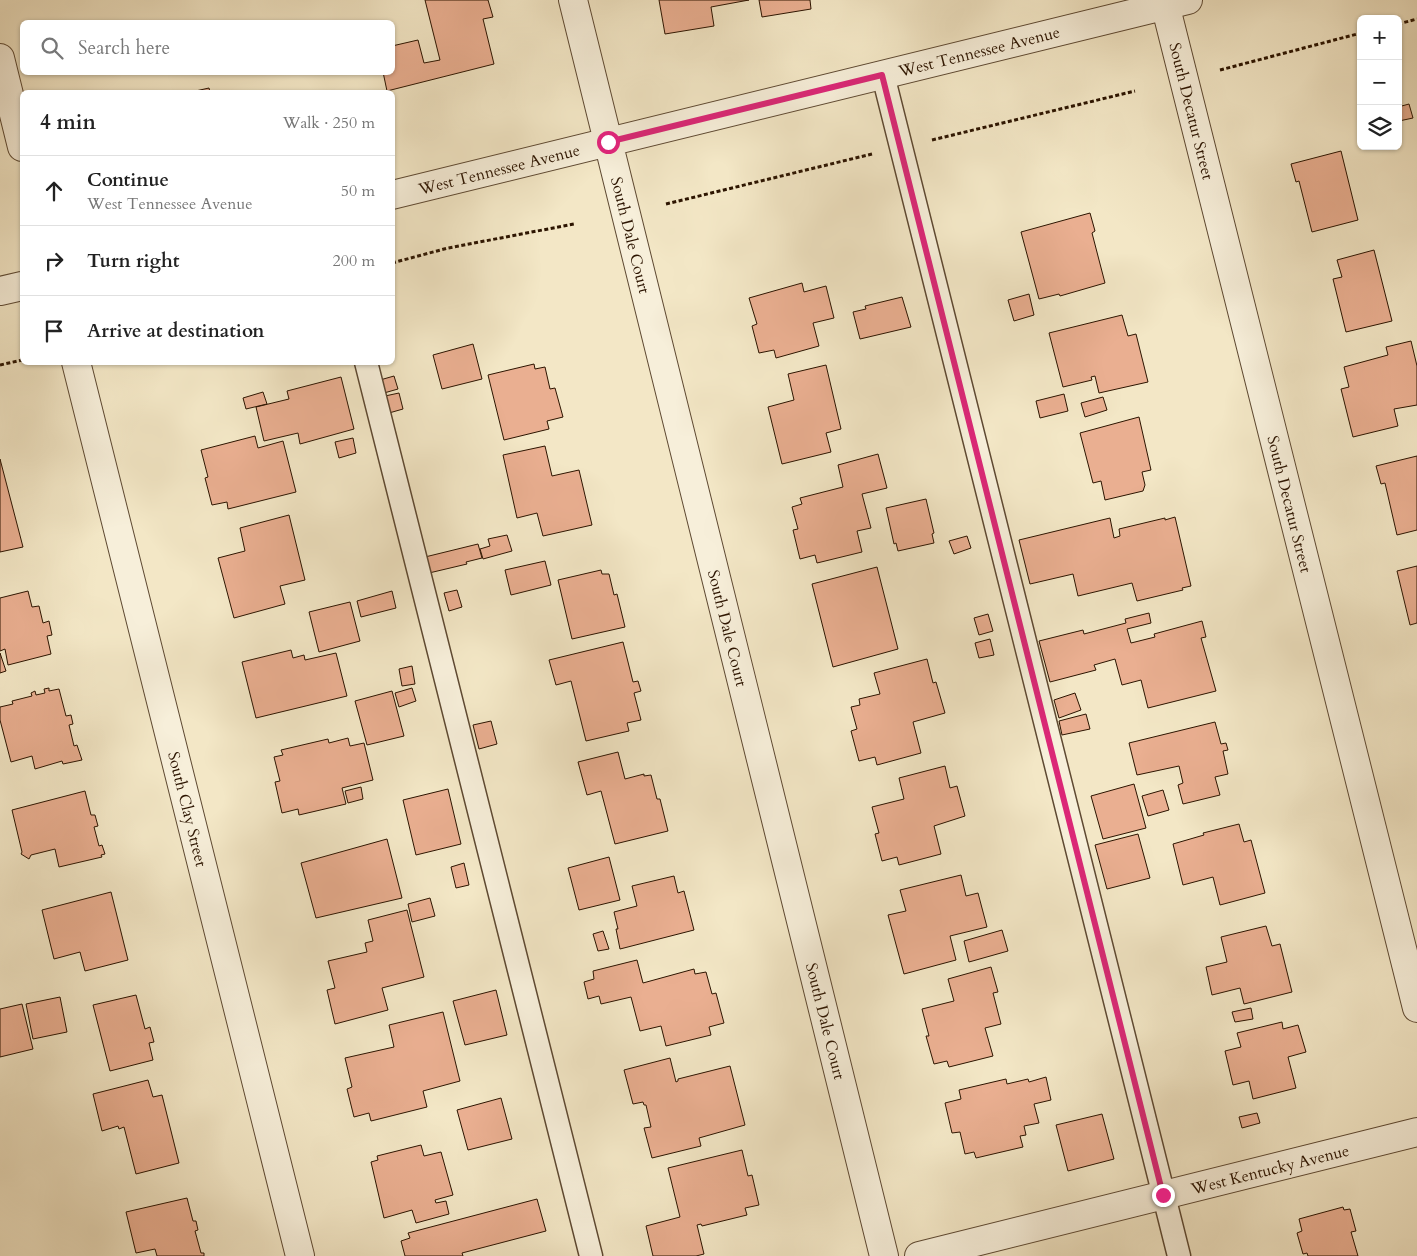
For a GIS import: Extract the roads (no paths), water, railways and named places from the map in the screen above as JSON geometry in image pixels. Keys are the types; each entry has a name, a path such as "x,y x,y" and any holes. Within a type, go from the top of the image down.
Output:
{"street":[{"name":"South Dale Court","path":"573,0 884,1256"},
{"name":"West Tennessee Avenue","path":"395,194 1172,2"},
{"name":"South Decatur Street","path":"1172,2 1417,1008"},
{"path":"0,58 20,139"},
{"path":"0,291 20,286"},
{"name":"South Clay Street","path":"77,365 300,1256"},
{"name":"West Kentucky Avenue","path":"920,1256 1417,1132"}],"lane":[{"path":"882,75 1179,1256"},
{"path":"367,365 591,1256"}]}
